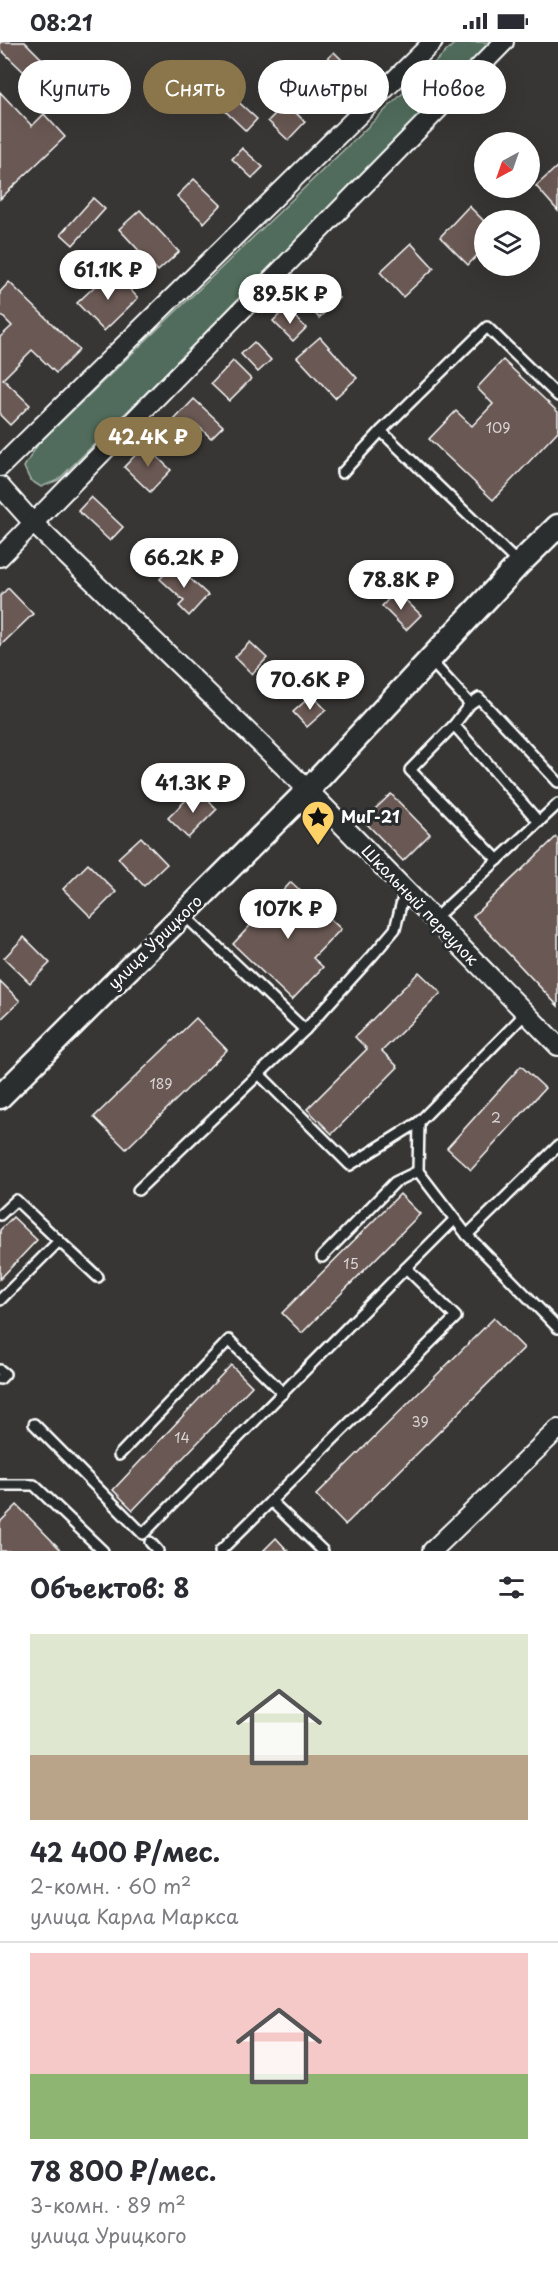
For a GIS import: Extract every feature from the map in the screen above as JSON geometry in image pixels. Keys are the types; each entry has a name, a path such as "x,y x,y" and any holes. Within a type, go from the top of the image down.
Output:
{"street":[{"path":"0,467 433,42"},
{"path":"0,557 504,42"},
{"name":"Школьный переулок","path":"0,486 34,524 308,790 558,1046"},
{"name":"улица Урицкого","path":"0,1097 308,790 429,659 558,526"},
{"path":"432,1551 558,1429"}],"lane":[{"path":"342,473 381,431 487,327 558,396"},
{"path":"381,431 519,564"},
{"path":"429,659 470,704"},
{"path":"498,860 410,770 454,725 470,704 479,698 558,782"},
{"path":"454,725 539,822"},
{"path":"434,919 558,804"},
{"path":"138,1191 305,1030 395,929 405,889"},
{"path":"183,914 305,1030"},
{"path":"259,1074 350,1165 419,1122 526,1013"},
{"path":"419,1122 418,1172 454,1221 558,1328"},
{"path":"467,1235 558,1146"},
{"path":"322,1257 395,1182 418,1172"},
{"path":"0,1215 16,1200 98,1277"},
{"path":"34,1424 143,1534 454,1221"},
{"path":"0,1300 59,1241"},
{"path":"220,1551 456,1317 406,1268"},
{"path":"119,1455 229,1340 283,1393"},
{"path":"0,1370 4,1374 0,1379"},
{"path":"0,1485 34,1485 103,1551"},
{"path":"271,1501 323,1551"},
{"path":"150,1542 158,1551"}],"green space":[{"path":"456,42 501,42 483,60 437,60"},
{"path":"401,95 401,114 428,114 58,480 41,487 30,480 24,467 38,444 381,114 389,114 389,106"}],"building":[{"path":"0,42 25,42 41,58 39,60 18,60 18,66 0,49"},
{"path":"334,52 342,60 326,60"},
{"path":"0,92 18,111 18,114 32,126 44,114 65,137 0,199"},
{"path":"246,109 257,119 246,131 228,114 246,114"},
{"path":"275,114 297,114 305,122 288,140 268,121"},
{"path":"242,148 263,167 252,178 232,159"},
{"path":"558,166 558,211 540,191 540,182"},
{"path":"194,179 221,205 204,223 177,196"},
{"path":"93,198 105,209 73,245 61,234"},
{"path":"469,206 474,211 474,259 468,265 440,237"},
{"path":"140,210 179,252 158,271 119,229"},
{"path":"411,243 434,268 403,297 380,272"},
{"path":"112,270 138,298 104,331 77,303"},
{"path":"319,279 339,298 319,318 300,297"},
{"path":"9,282 79,350 56,373 32,350 3,379 30,405 10,425 0,415 0,337 12,326 0,314 0,292"},
{"path":"286,308 306,328 293,341 273,321"},
{"path":"320,337 357,378 335,398 297,357"},
{"path":"254,342 271,360 258,372 241,354"},
{"path":"503,360 558,412 558,431 493,500 429,439 456,411 472,426 493,404 477,388"},
{"path":"233,361 251,379 229,401 211,384"},
{"path":"194,399 223,426 211,438 197,425 189,434 174,420"},
{"path":"145,445 171,470 150,492 124,467"},
{"path":"91,497 123,527 110,541 78,511"},
{"path":"174,564 208,595 189,616 179,606 184,601 160,579"},
{"path":"8,588 33,614 0,646 0,596"},
{"path":"396,591 421,615 406,630 382,606"},
{"path":"250,642 267,658 252,674 235,657"},
{"path":"312,695 326,710 307,727 293,712"},
{"path":"197,789 217,809 188,838 168,818"},
{"path":"391,794 430,834 403,861 363,820"},
{"path":"141,837 167,864 144,886 118,858"},
{"path":"556,837 558,839 558,1006 473,916"},
{"path":"88,864 116,892 91,917 63,889"},
{"path":"291,882 341,929 313,958 323,967 292,1000 233,944"},
{"path":"24,937 50,963 30,983 4,958"},
{"path":"419,972 441,993 382,1051 398,1067 332,1134 307,1109 367,1049 355,1037"},
{"path":"0,981 20,1001 0,1020"},
{"path":"196,1018 227,1050 126,1149 94,1117"},
{"path":"521,1066 545,1088 471,1170 447,1148"},
{"path":"400,1194 420,1214 302,1333 282,1313"},
{"path":"13,1217 37,1240 0,1279 0,1230"},
{"path":"494,1318 524,1348 345,1525 316,1495"},
{"path":"231,1365 252,1386 133,1510 113,1490"},
{"path":"17,1505 62,1551 0,1551 0,1522"},
{"path":"276,1538 288,1551 263,1551"}],"place":[{"name":"МиГ-21","path":"318,846"}]}
